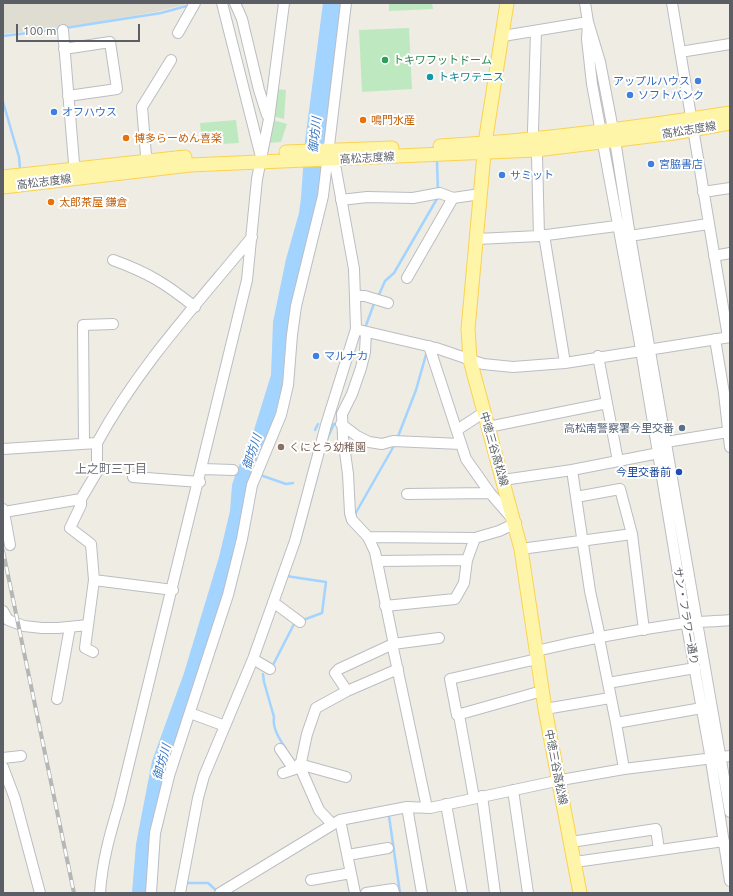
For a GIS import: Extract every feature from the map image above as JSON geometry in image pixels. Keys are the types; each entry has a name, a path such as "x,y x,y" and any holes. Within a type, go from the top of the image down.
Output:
{"main road":[{"name":"中徳三谷高松線","path":"507,3 503,36 484,148 468,330 470,360 483,413 516,523 545,710 580,893"},
{"name":"高松志度線","path":"692,124 730,112"},
{"name":"高松志度線","path":"3,187 75,174 146,164 535,145 692,124 730,123"},
{"name":"高松志度線","path":"3,177 75,174"}],"street":[{"path":"178,33 195,3"},
{"path":"222,3 260,158"},
{"path":"235,3 242,19 259,90 268,119"},
{"path":"100,893 102,870 108,838 119,804 200,482 242,307 250,262 260,158 268,119 284,3"},
{"path":"151,893 155,833 169,776 228,595 242,539 252,485 281,414 288,386 296,306 323,196 346,3"},
{"name":"サン・フラワー通り","path":"585,3 588,22 600,62 608,136 645,349 660,447 692,623 730,812"},
{"path":"361,330 429,346 470,360 498,366 513,367 564,363 598,356 729,337 708,224 672,3"},
{"path":"503,36 588,22"},
{"path":"63,30 75,174"},
{"path":"536,31 533,131 541,236 564,363"},
{"path":"64,49 110,42 117,89 68,96"},
{"path":"680,52 730,44"},
{"path":"146,164 142,107 171,60"},
{"path":"327,155 340,200 354,269 356,296 365,352 361,368 352,394 345,408 341,424 348,474 350,513 352,520 368,537 378,562 404,702 427,808"},
{"path":"703,192 730,188"},
{"path":"340,200 375,197 413,198 440,194 452,198 481,194"},
{"path":"406,278 452,198"},
{"path":"625,237 708,224"},
{"path":"477,239 541,236 624,225"},
{"path":"93,652 85,648 94,580 91,544 70,528 81,505 80,499 97,472 97,443 122,401 153,358 252,238"},
{"path":"714,256 730,253"},
{"path":"113,260 140,270 158,279 195,307"},
{"path":"356,296 365,296 388,303"},
{"path":"84,443 83,325 113,324"},
{"path":"180,893 198,798 204,776 253,659 295,541 334,400 361,330"},
{"path":"715,339 727,393 730,447"},
{"path":"368,537 475,538 499,531 516,523 490,493 466,459 429,346"},
{"path":"598,356 618,461"},
{"path":"334,400 345,408"},
{"path":"488,426 607,403"},
{"path":"457,430 483,413"},
{"path":"341,424 357,436 369,442 382,444 393,441 461,444"},
{"path":"503,480 572,470 618,461 660,447 728,432"},
{"path":"3,448 97,443"},
{"path":"202,469 233,470"},
{"path":"572,470 590,591 624,769"},
{"path":"133,477 200,482"},
{"path":"576,497 620,489 632,534 644,630"},
{"path":"407,494 490,493"},
{"path":"10,545 3,511 80,499"},
{"path":"521,549 632,534"},
{"path":"385,606 455,599 464,583 467,560 475,538"},
{"path":"378,562 447,559 467,560"},
{"path":"94,580 173,590"},
{"path":"273,602 300,622"},
{"path":"3,611 8,620 24,626 42,628 88,625"},
{"path":"495,893 478,797 450,679 599,638 692,623 730,620"},
{"name":"サン・フラワー通り","path":"692,623 695,668 702,708 720,757 724,841 730,882"},
{"path":"57,699 70,627"},
{"path":"348,691 335,673 339,669 393,644 439,638"},
{"path":"253,659 270,670"},
{"path":"608,683 695,668"},
{"path":"297,766 316,708 348,691 398,669"},
{"path":"459,715 542,691"},
{"path":"545,710 610,698"},
{"path":"616,723 702,708"},
{"path":"190,713 225,726"},
{"path":"280,748 297,766 319,810 336,822 348,856 355,893"},
{"path":"3,758 21,756"},
{"path":"220,893 288,853 336,822 407,808 427,808 559,780 624,769 720,757"},
{"path":"283,773 297,766 346,777"},
{"path":"3,767 15,799 40,893"},
{"path":"514,790 528,893"},
{"path":"446,804 462,893"},
{"path":"407,808 422,893"},
{"path":"571,842 656,829 659,850"},
{"path":"575,862 724,841"},
{"path":"348,856 388,848"},
{"path":"310,880 351,873"},
{"path":"366,893 393,889 394,893"}],"shaded area":[{"path":"3,3 190,3 160,11 93,23 3,34"}],"green space":[{"path":"389,3 432,3 433,9 389,11"},
{"name":"トキワフットドーム","path":"409,28 412,89 362,92 359,30"},
{"path":"275,89 286,90 284,119 272,116"},
{"path":"236,120 239,143 202,145 200,123"},
{"path":"273,120 287,124 281,142 268,143"}],"water":[{"name":"御坊川","path":"323,3 342,3 318,201 292,304 286,340 282,389 236,558 177,741 149,893 132,893 136,844 152,761 184,673 219,557 230,511 232,485 254,430 271,375 273,322 286,259 299,213 305,141"}],"waterway":[{"path":"65,28 161,13 190,5"},
{"path":"3,36 60,29"},
{"path":"3,102 19,157 20,168"},
{"path":"437,162 438,191"},
{"path":"378,297 385,281 394,273 438,197"},
{"path":"365,328 375,301"},
{"path":"397,439 416,390 427,351"},
{"path":"315,430 318,424"},
{"path":"327,439 334,424 332,425"},
{"path":"354,516 395,444"},
{"path":"300,540 318,473"},
{"path":"263,476 286,484 293,483"},
{"path":"286,576 326,582 322,613 303,620"},
{"path":"272,667 294,624"},
{"path":"263,674 274,717 275,730 286,749"},
{"path":"389,816 400,893"},
{"path":"185,883 208,883 218,892"}],"railway":[{"path":"3,551 74,893"}],"place":[{"name":"トキワフットドーム","path":"385,60"},
{"name":"トキワテニス","path":"430,77"},
{"name":"アップルハウス","path":"698,81"},
{"name":"ソフトバンク","path":"630,95"},
{"name":"オフハウス","path":"54,112"},
{"name":"鳴門水産","path":"363,120"},
{"name":"博多らーめん喜楽","path":"126,138"},
{"name":"宮脇書店","path":"651,164"},
{"name":"サミット","path":"502,175"},
{"name":"太郎茶屋 鎌倉","path":"51,202"},
{"name":"マルナカ","path":"316,356"},
{"name":"高松南警察署今里交番","path":"682,428"},
{"name":"くにとう幼稚園","path":"281,447"},
{"name":"今里交番前","path":"679,472"}],"district":[{"name":"上之町三丁目","path":"111,469"}]}
